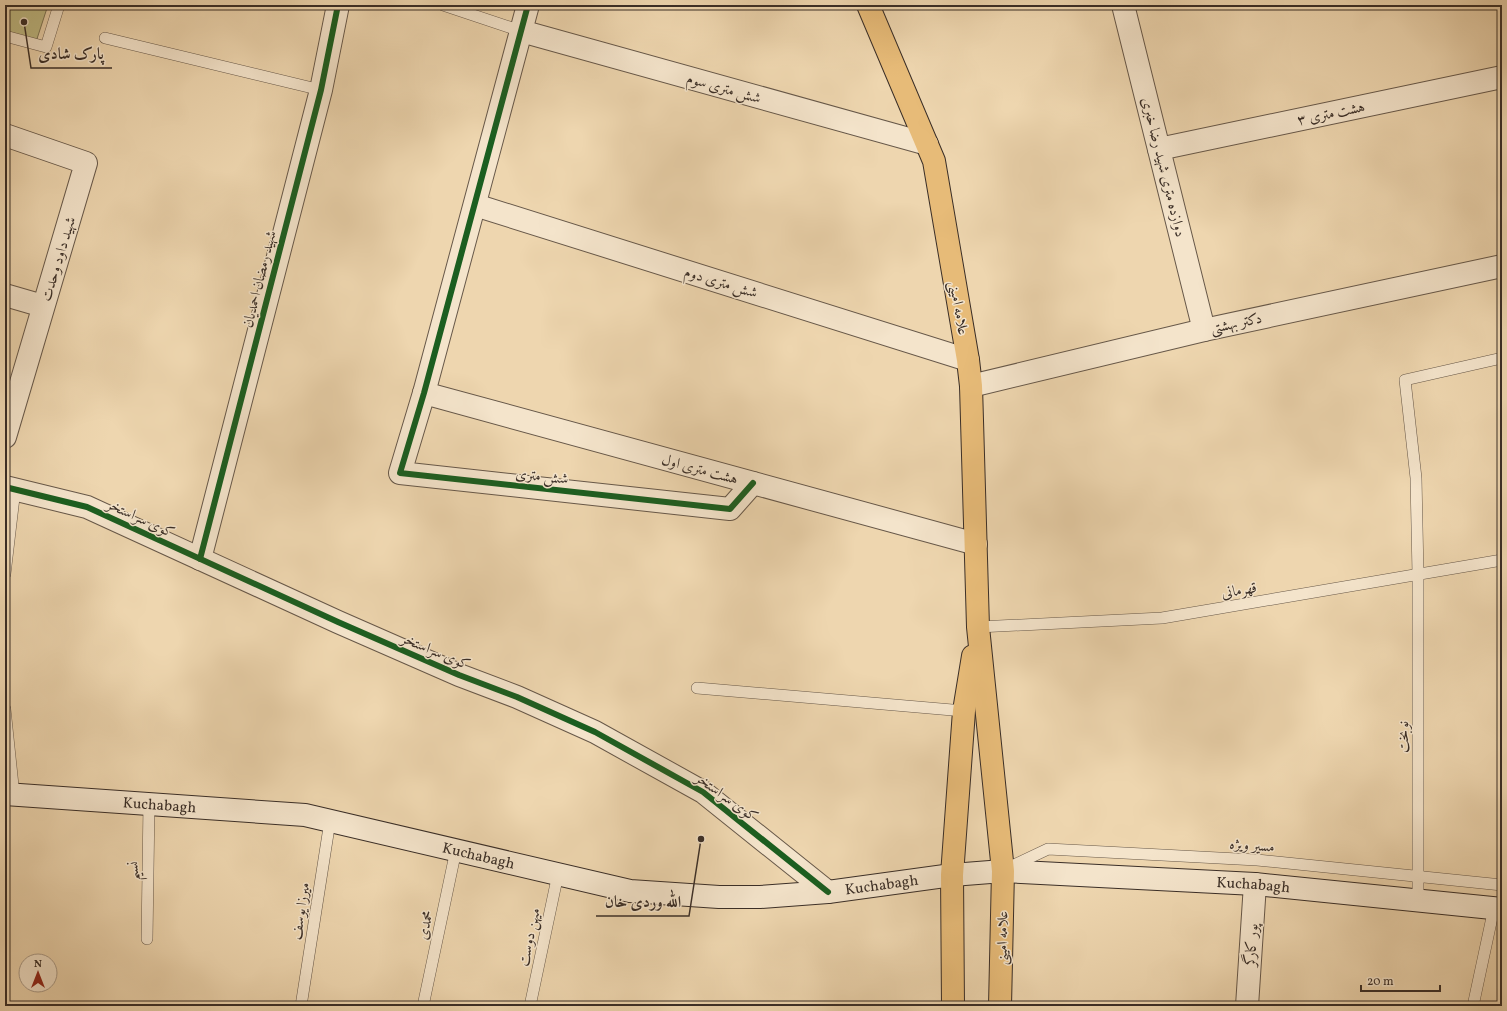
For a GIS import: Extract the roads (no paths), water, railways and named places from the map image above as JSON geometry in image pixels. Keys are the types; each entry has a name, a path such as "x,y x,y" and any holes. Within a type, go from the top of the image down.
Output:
{"main road":[{"name":"علامه امینی","path":"868,5 934,161 968,360 971,386 978,627 1003,870 1000,1006"},
{"path":"953,1006 952,875 964,711 978,627"}],"street":[{"name":"شهید رمضان احمدیان","path":"200,559 321,90 338,5"},
{"path":"424,393 528,5"},
{"name":"دوازده متری شهید رضا خبری","path":"1123,5 1204,330"},
{"name":"شش متری سوم","path":"521,31 927,144"},
{"name":"هشت متری ۳","path":"1159,149 1502,77"},
{"name":"شهید داود وحدت","path":"5,135 86,163 5,437"},
{"name":"شش متری دوم","path":"474,205 968,360"},
{"name":"دکتر بهشتی","path":"971,386 1204,330 1502,266"},
{"path":"5,295 44,306"},
{"name":"شش متری","path":"424,393 400,473 730,509 753,483"},
{"name":"هشت متری اول","path":"424,393 976,544"},
{"name":"کوی سراستخر","path":"10,488 88,507 338,622 445,669 518,697 595,732 703,792 828,892"},
{"name":"Kuchabagh","path":"10,794 304,815 630,891 719,897 760,897 828,892 952,875 1003,870 1255,884 1498,908"},
{"name":"پور کارگر","path":"1247,1006 1255,884"}],"lane":[{"path":"5,36 46,47 59,5"},
{"path":"443,5 521,31"},
{"path":"105,38 321,90"},
{"name":"نوبخت","path":"1418,900 1418,574 1416,478 1405,380 1502,358"},
{"path":"5,574 10,488"},
{"name":"قهرمانی","path":"978,627 1162,618 1502,560"},
{"path":"697,688 964,711"},
{"path":"5,709 10,794"},
{"name":"نسیم","path":"147,939 149,804"},
{"name":"میرزا یوسف","path":"301,1006 330,822"},
{"name":"مسیر ویژه","path":"1003,870 1048,849 1257,860 1502,885"},
{"name":"محمدی","path":"423,1006 456,850"},
{"name":"میهن دوست","path":"530,1006 558,874"},
{"path":"1473,1006 1498,908"}],"place":[{"name":"پارک شادی","path":"24,22"},
{"name":"الله وردی خان","path":"701,839"}]}
